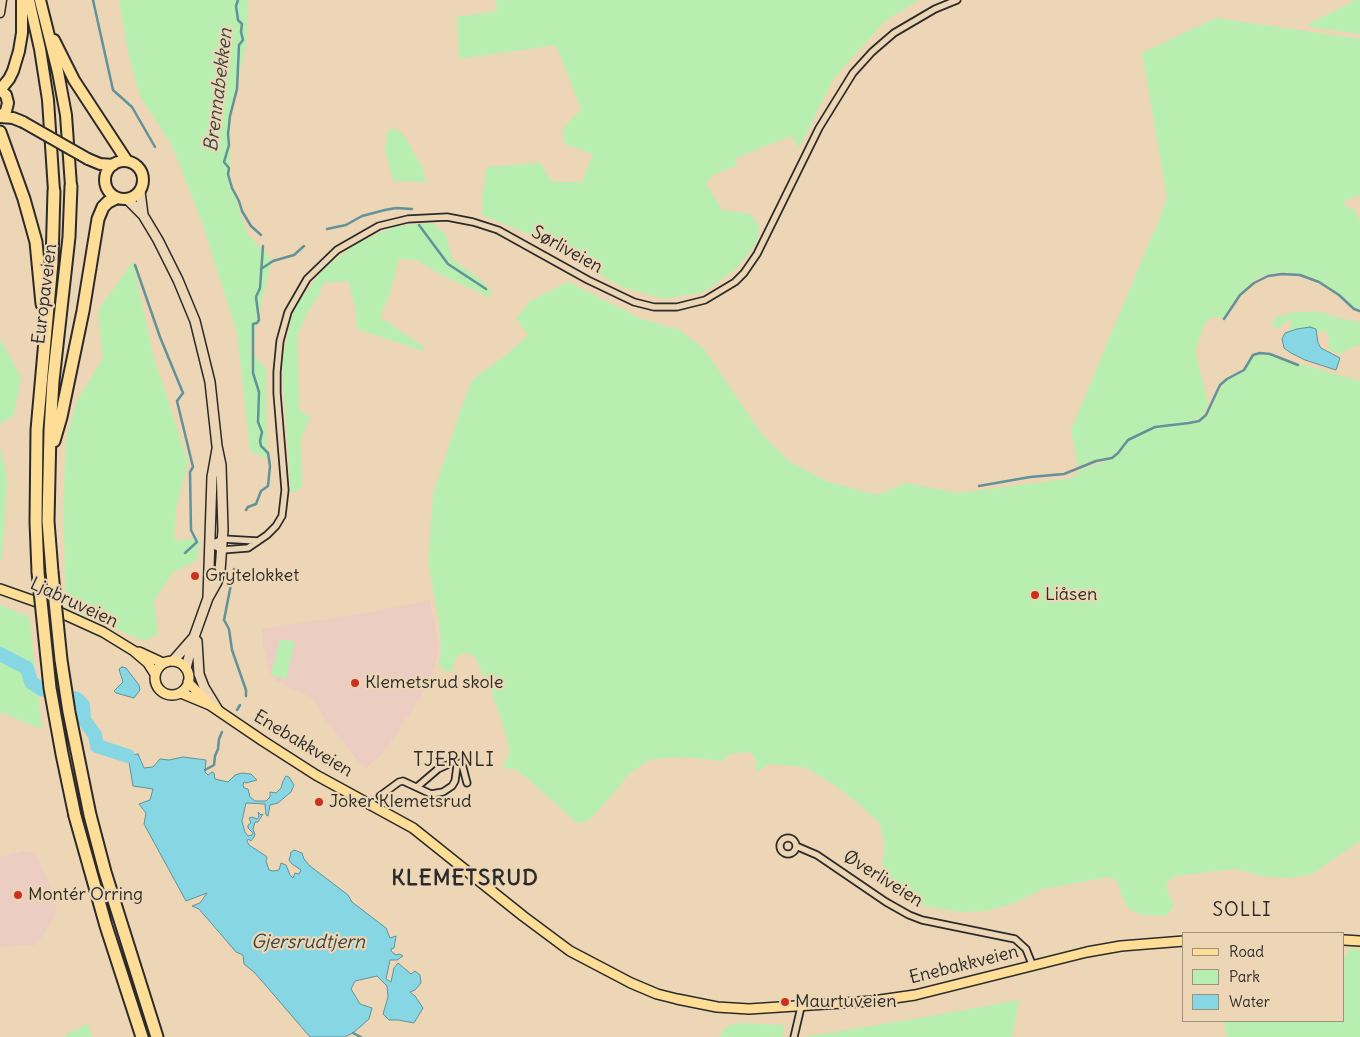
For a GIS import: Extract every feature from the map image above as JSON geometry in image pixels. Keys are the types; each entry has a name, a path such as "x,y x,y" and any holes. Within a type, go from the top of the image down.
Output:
{"highway":[{"path":"22,0 22,33 19,51 13,71 0,90 6,95 8,103 22,121"},
{"name":"Europaveien","path":"29,0 48,100 54,191 52,262 37,430 36,522 38,572 50,688 75,816 104,917 142,1037"},
{"path":"40,0 46,23 74,80 127,161"},
{"name":"Europaveien","path":"46,23 66,115 71,186 69,237 53,381 48,462 49,536 61,660 69,712 90,815 110,889 157,1037"},
{"path":"0,117 6,111 8,103"},
{"path":"0,117 22,121 89,160 100,164 113,165"},
{"path":"0,132 24,198 36,242 45,338"},
{"path":"89,160 105,180"},
{"path":"48,462 61,416 83,311 98,219 103,207 108,202 135,196 140,191 143,182 142,173 136,165 127,161 113,165 106,172 107,189 121,198"}],"main road":[{"path":"140,191 143,215"},
{"path":"121,198 143,215 158,240 190,308 201,339 213,401 217,446 222,465 223,540 217,582 208,598 186,668"},
{"path":"208,598 213,471 217,446"},
{"name":"Ljabruveien","path":"0,589 37,602 92,626 134,651 148,663 155,674"},
{"path":"173,661 196,634"},
{"path":"196,634 199,674 214,708"},
{"name":"Ljabruveien","path":"134,651 163,663"},
{"path":"155,674 163,663 173,661 180,663 186,668 189,675 186,688 181,693"},
{"name":"Enebakkveien","path":"155,674 157,687 164,694 170,696 181,693 214,708 316,774 413,828 522,916 579,957 657,994 696,1004 750,1009 802,1007 907,996 1086,952 1121,946 1182,941"},
{"name":"Enebakkveien","path":"188,682 214,708"},
{"path":"1345,940 1360,941"}],"street":[{"path":"0,13 2,0"},
{"name":"Sørliveien","path":"222,550 248,548 267,535 282,516 285,497 277,372 278,351 284,321 307,280 337,250 379,226 408,219 447,217 473,222 498,230 588,280 634,302 654,307 677,307 705,300 735,282 744,273 757,254 819,128 853,73 872,52 894,33 957,0"},
{"path":"211,544 223,540 258,541"},
{"path":"211,544 222,550"},
{"path":"380,796 401,781 406,781 431,794 440,793 447,790 455,781 457,766 460,763 462,764 467,783"},
{"path":"417,787 438,769 447,765"},
{"name":"Øverliveien","path":"796,846 817,855 909,916 1015,939 1026,949 1032,964"},
{"path":"794,1037 802,1007"}],"shaded area":[{"name":"Klemetsrud skole","path":"430,600 438,642 437,659 428,686 385,751 366,768 358,761 324,718 314,699 276,681 271,675 262,643 262,629 365,613"},
{"path":"23,851 35,853 53,892 56,916 36,945 0,947 0,857"}],"green space":[{"path":"119,0 248,0 247,41 230,113 230,182 247,233 272,260 250,351 266,369 267,459 250,451 237,333 202,222 172,146 140,96 128,53"},
{"path":"496,0 919,0 885,21 834,78 799,148 791,136 736,158 736,166 713,175 706,183 722,210 751,214 759,227 757,242 737,268 704,292 664,299 622,287 538,238 482,215 482,197 487,167 540,163 552,182 582,182 593,154 565,144 563,129 581,109 556,45 459,59 457,17 497,11"},
{"path":"1352,0 1360,0 1360,34 1308,27 1309,24 1352,2"},
{"path":"1216,18 1360,39 1360,195 1344,201 1345,206 1355,210 1360,223 1360,309 1352,307 1348,300 1320,281 1305,275 1279,272 1261,276 1238,295 1229,307 1225,318 1212,317 1203,327 1196,355 1208,402 1206,410 1201,417 1193,421 1154,426 1128,439 1112,457 1078,466 1071,430 1157,226 1167,197 1142,53"},
{"path":"389,129 395,129 403,134 423,169 426,182 393,181 385,149"},
{"path":"432,223 446,235 452,259 480,279 492,292 488,297 438,273 416,260 399,259 389,296 380,317 424,347 423,351 357,329 355,307 348,281 324,283 307,313 297,338 299,410 310,417 301,439 302,487 291,494 282,362 293,309 324,268 358,243 395,226"},
{"path":"133,261 153,355 188,462 176,509 174,541 200,538 197,560 172,573 154,601 158,634 144,641 66,608 63,510 66,439 77,401 103,358 98,311"},
{"path":"568,282 642,319 680,330 704,349 761,433 790,462 826,481 877,495 906,483 958,493 1068,479 1080,473 1079,470 1113,459 1129,441 1154,428 1185,425 1201,421 1207,415 1224,382 1244,371 1256,355 1269,355 1296,366 1300,366 1300,364 1360,381 1360,841 1312,874 1288,878 1262,876 1235,869 1176,876 1167,881 1167,890 1174,906 1166,916 1142,915 1128,908 1117,881 1109,877 1043,889 1014,903 986,911 960,912 922,906 887,879 882,866 885,846 880,824 837,787 805,767 769,764 756,772 756,760 750,752 729,754 723,761 683,757 651,759 630,773 588,821 576,822 527,778 515,769 506,769 503,764 508,758 509,749 502,721 491,691 475,657 469,653 462,653 456,658 452,671 444,671 439,664 441,648 439,622 428,562 433,495 472,380 506,355 528,335 516,319 530,301"},
{"path":"1296,312 1321,312 1338,318 1360,322 1360,345 1347,349 1343,354 1330,351 1328,341 1330,338 1327,333 1317,332 1316,329 1310,327 1291,331 1289,328 1292,322 1288,320 1280,327 1276,328 1272,325 1276,317"},
{"path":"0,339 21,377 14,415 0,424"},
{"path":"0,447 7,480 2,559 0,561"},
{"path":"0,605 29,617 42,729 0,712"},
{"path":"280,639 295,642 286,679 271,675"},
{"path":"1351,948 1360,950 1360,1037 1227,1037 1224,1022 1345,1022 1345,957"},
{"path":"1019,1000 1012,1037 803,1037 914,1019"},
{"path":"738,1023 784,1025 783,1037 719,1037 725,1028"},
{"path":"88,1024 92,1037 66,1037 65,1035"}],"water":[{"path":"1310,327 1316,329 1318,343 1321,348 1340,358 1336,370 1305,360 1284,348 1282,339 1285,333"},
{"path":"122,667 126,668 139,685 140,690 134,698 114,691 123,682 119,669"},
{"name":"Gjersrudtjern","path":"138,754 144,768 153,767 160,759 169,760 183,757 206,760 205,772 208,775 212,772 214,773 215,779 228,782 235,775 242,773 251,774 257,780 244,782 243,785 244,788 248,789 250,797 255,801 266,801 270,797 270,792 276,793 281,788 286,776 289,777 294,785 291,792 278,803 270,805 268,816 266,815 265,804 246,803 242,821 248,836 253,833 248,828 248,825 251,823 249,818 257,819 259,816 258,812 261,815 263,814 258,822 255,822 253,829 255,834 251,841 248,839 249,845 266,856 269,870 279,870 281,863 286,865 293,878 295,873 299,874 301,870 289,860 290,853 294,850 302,853 310,866 348,895 352,902 386,928 390,938 396,936 394,948 391,951 396,955 400,954 403,956 397,960 390,960 386,979 391,982 394,968 398,963 411,974 415,971 420,975 421,983 415,990 410,992 423,1008 414,1023 389,1020 383,1014 388,997 387,986 377,976 355,981 351,989 360,1004 372,1008 369,1019 353,1033 344,1037 310,1037 255,973 244,964 243,955 236,952 199,909 192,906 200,903 207,893 186,901 144,824 146,813 139,804 150,800 153,789 133,786 128,756"}],"waterway":[{"path":"93,0 113,90 132,107 155,147"},
{"name":"Brennabekken","path":"238,0 236,6 238,20 242,24 243,40 239,45 237,89 230,116 229,145 224,162 229,168 228,174 232,188 242,211 251,226 261,235"},
{"path":"327,229 346,225 362,216 385,210 396,208 412,209"},
{"path":"419,225 448,264 486,289"},
{"name":"Brennabekken","path":"246,510 248,507 256,504 261,491 268,486 270,466 268,453 261,446 260,441 262,432 258,422 259,392 253,373 253,324 259,320 256,297 260,288 263,246"},
{"path":"261,269 273,261 294,255 304,246"},
{"path":"135,265 160,337 183,393 177,401 193,467 190,472 191,530 197,542 185,553"},
{"path":"1224,319 1240,295 1254,283 1268,276 1282,274 1300,275 1319,282 1339,295 1354,309 1360,311"},
{"path":"979,486 1030,477 1064,474 1096,461 1112,458 1128,440 1155,427 1199,421 1206,415 1220,385 1244,370 1253,355 1260,353 1270,354 1298,365"},
{"name":"Brennabekken","path":"234,569 224,620 229,629 232,650 246,690 246,696"},
{"path":"0,654 27,668 31,682 41,689 77,699 83,705 84,720 95,735 97,746 128,756"},
{"path":"237,710 240,705"},
{"path":"205,770 214,765 222,732"},
{"path":"353,1033 361,1037"}],"place":[{"name":"Grytelokket","path":"195,576"},
{"name":"Liåsen","path":"1035,595"},
{"name":"Klemetsrud skole","path":"355,683"},
{"name":"Joker Klemetsrud","path":"319,802"},
{"name":"Montér Orring","path":"18,895"},
{"name":"Maurtuveien","path":"785,1002"}],"district":[{"name":"TJERNLI","path":"454,761"},
{"name":"KLEMETSRUD","path":"465,879"},
{"name":"SOLLI","path":"1242,911"}]}
